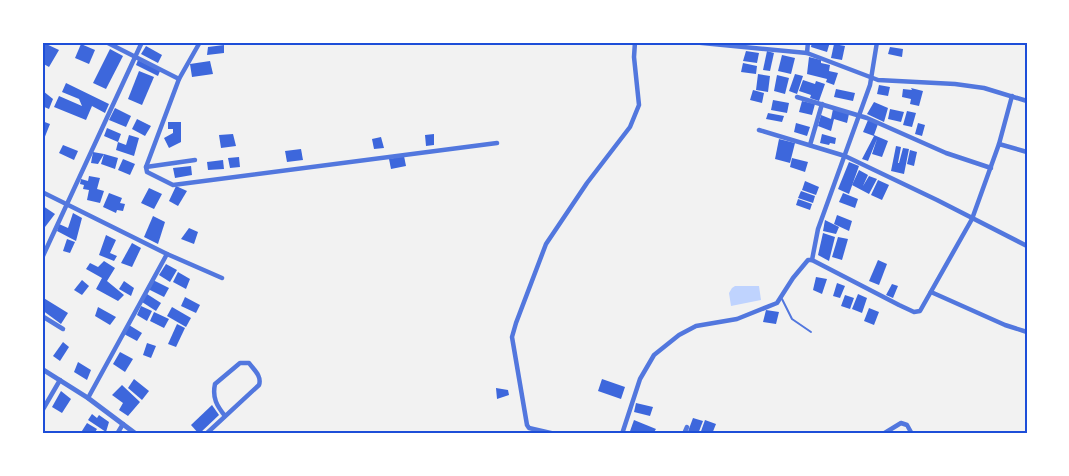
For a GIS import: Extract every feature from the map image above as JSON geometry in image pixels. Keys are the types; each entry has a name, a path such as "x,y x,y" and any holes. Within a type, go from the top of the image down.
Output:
{"street":[{"path":"106,42 179,79"},
{"path":"42,258 142,42"},
{"path":"200,42 179,79 146,167 147,172 173,185 497,143"},
{"path":"551,434 529,428 527,425 512,337 546,244 587,183 630,127 639,105 634,57 635,42"},
{"path":"692,42 807,53 872,78 956,84 990,89 1027,101"},
{"path":"807,53 808,42"},
{"path":"812,260 818,229 872,78 877,42"},
{"path":"622,434 640,379 654,355 679,335 696,326 737,319 777,303 808,260 914,312 920,311 972,219 999,144 1012,96"},
{"path":"797,97 859,115 946,153 991,168"},
{"path":"810,145 822,104"},
{"path":"759,130 845,156 1027,246"},
{"path":"999,144 1027,152"},
{"path":"146,167 195,160"},
{"path":"42,192 166,254 222,278"},
{"path":"88,398 166,254"},
{"path":"931,292 995,321 1027,332"},
{"path":"42,316 63,329"},
{"path":"206,434 259,386 261,380 259,375 249,363 240,363 215,384 216,404 225,416"},
{"path":"42,369 88,398 136,434"},
{"path":"42,411 60,380"},
{"path":"883,434 902,423 908,425 912,434"},
{"path":"117,434 123,424"},
{"path":"684,434 687,426"}],"lane":[{"path":"781,297 792,319 811,332"}],"water":[{"path":"735,286 759,286 761,300 731,306 729,293"}],"building":[{"path":"42,42 59,50 49,67 42,63 44,57 42,56"},
{"path":"812,42 830,42 827,52 811,47"},
{"path":"81,44 95,50 89,64 75,58"},
{"path":"834,44 845,46 842,60 831,58"},
{"path":"224,45 224,53 207,55 208,47"},
{"path":"146,46 162,55 158,63 141,54"},
{"path":"890,47 903,49 902,57 888,54"},
{"path":"110,49 123,56 106,89 93,83"},
{"path":"746,51 759,53 757,63 743,61"},
{"path":"767,51 774,53 770,71 763,70"},
{"path":"782,55 795,58 791,74 778,71"},
{"path":"809,57 821,60 821,63 830,65 829,71 838,73 834,85 826,82 827,79 807,74"},
{"path":"138,60 160,71 158,76 136,65"},
{"path":"210,61 213,74 192,77 190,64"},
{"path":"743,63 757,66 756,74 741,72"},
{"path":"139,71 154,77 142,105 128,99"},
{"path":"758,74 770,76 768,92 756,90"},
{"path":"795,74 803,76 797,94 789,91"},
{"path":"777,75 789,78 785,94 774,91"},
{"path":"803,80 825,84 819,101 799,91"},
{"path":"66,83 109,104 105,113 92,106 86,120 54,107 59,96 82,106 79,99 62,92"},
{"path":"879,85 890,87 888,96 877,94"},
{"path":"911,88 923,91 919,106 910,104 911,99 902,97 903,89 912,90"},
{"path":"836,89 855,93 853,101 834,97"},
{"path":"753,90 764,93 762,103 750,100"},
{"path":"43,91 53,99 49,109 42,106"},
{"path":"773,100 789,103 787,113 771,110"},
{"path":"802,101 815,104 812,115 799,112"},
{"path":"874,102 888,108 884,122 867,114"},
{"path":"115,108 131,116 126,127 109,120"},
{"path":"833,109 849,114 847,123 834,119 831,131 818,126 821,115 831,119"},
{"path":"890,109 904,112 901,122 888,119"},
{"path":"907,111 916,113 912,127 903,125"},
{"path":"768,113 784,116 782,122 766,119"},
{"path":"137,119 151,126 145,136 132,129"},
{"path":"868,120 878,124 874,135 888,141 882,157 872,154 877,139 868,161 862,159 874,136 863,132"},
{"path":"42,121 50,124 42,144"},
{"path":"168,122 181,122 181,142 169,148 164,138 173,133 173,129 168,129"},
{"path":"796,123 810,127 807,136 794,132"},
{"path":"918,123 925,125 922,136 915,134"},
{"path":"107,128 121,134 118,142 104,136"},
{"path":"233,134 236,146 221,148 219,135"},
{"path":"434,134 434,145 426,146 425,135"},
{"path":"822,134 836,138 835,144 820,143"},
{"path":"129,135 139,138 134,156 116,150 118,142 126,145"},
{"path":"381,137 384,148 374,149 372,139"},
{"path":"779,139 795,143 790,163 775,159"},
{"path":"63,145 78,151 74,160 59,153"},
{"path":"896,146 901,147 898,163 903,148 909,149 904,174 891,171"},
{"path":"301,149 303,160 287,162 285,151"},
{"path":"910,150 917,152 914,166 907,164"},
{"path":"93,152 104,154 98,164 91,163"},
{"path":"104,154 118,158 115,169 101,164"},
{"path":"404,156 406,166 391,169 389,159"},
{"path":"239,157 240,167 230,168 228,158"},
{"path":"792,158 808,162 805,172 790,167"},
{"path":"123,159 135,164 130,175 118,170"},
{"path":"223,160 224,169 208,170 207,162"},
{"path":"849,162 859,166 849,194 838,189"},
{"path":"191,166 192,175 175,178 173,168"},
{"path":"859,170 868,175 863,186 869,176 877,179 869,194 852,185"},
{"path":"89,176 100,178 97,189 104,191 100,203 87,200 89,190 83,189 84,185 80,184 81,179 88,181"},
{"path":"878,180 889,185 882,200 871,195"},
{"path":"805,181 819,187 816,195 802,190"},
{"path":"176,186 187,191 178,206 169,201"},
{"path":"149,188 162,194 154,209 141,203"},
{"path":"801,191 815,196 813,203 798,198"},
{"path":"109,193 122,198 120,203 125,204 123,211 117,210 116,213 103,207"},
{"path":"843,193 858,199 855,208 839,202"},
{"path":"798,199 812,204 810,210 796,205"},
{"path":"43,206 55,214 45,227 42,225"},
{"path":"73,213 82,218 76,241 57,231 59,224 68,228"},
{"path":"837,215 852,221 849,231 834,224"},
{"path":"153,216 165,222 158,244 144,237"},
{"path":"825,220 839,227 836,234 823,231"},
{"path":"189,228 198,232 194,244 181,239"},
{"path":"823,233 835,237 829,261 818,255"},
{"path":"106,235 116,240 110,253 117,256 114,261 99,255"},
{"path":"838,237 848,239 842,260 832,257"},
{"path":"67,239 75,242 70,253 63,251"},
{"path":"132,243 141,248 132,267 121,263"},
{"path":"878,260 887,264 879,285 869,281"},
{"path":"104,261 115,268 107,281 124,295 118,301 96,289 102,278 86,269 90,263 98,267"},
{"path":"166,264 177,270 170,282 159,275"},
{"path":"178,272 190,279 186,289 173,282"},
{"path":"816,277 827,279 822,294 813,290"},
{"path":"82,280 89,286 82,295 74,290"},
{"path":"153,280 169,288 164,297 148,289"},
{"path":"124,281 134,288 131,296 119,289"},
{"path":"837,283 845,286 840,298 833,296"},
{"path":"892,284 898,286 893,298 886,295"},
{"path":"147,294 161,303 156,311 142,302"},
{"path":"858,294 867,298 862,313 852,309"},
{"path":"845,295 854,298 850,309 841,306"},
{"path":"42,297 68,313 61,324 42,310"},
{"path":"185,297 200,305 196,313 181,306"},
{"path":"141,306 152,311 147,321 137,315"},
{"path":"98,307 116,317 110,325 95,316"},
{"path":"172,307 191,318 186,327 167,316"},
{"path":"869,308 879,312 874,325 864,321"},
{"path":"766,310 779,312 776,324 763,322"},
{"path":"154,312 169,319 164,328 150,321"},
{"path":"177,324 185,328 176,347 168,344"},
{"path":"129,325 142,333 137,341 124,334"},
{"path":"63,342 69,347 60,361 53,356"},
{"path":"147,343 156,346 151,358 143,355"},
{"path":"120,352 133,359 125,372 113,364"},
{"path":"78,362 91,370 87,380 74,372"},
{"path":"134,379 149,391 142,400 128,388"},
{"path":"602,379 625,387 621,399 598,391"},
{"path":"122,385 140,402 128,416 119,410 123,403 112,395"},
{"path":"496,388 508,390 509,395 497,399"},
{"path":"61,391 71,399 62,413 52,407"},
{"path":"636,403 653,407 650,416 634,412"},
{"path":"212,405 219,415 199,434 191,425"},
{"path":"92,414 97,418 99,415 109,422 106,432 88,420"},
{"path":"693,418 703,421 698,434 687,434"},
{"path":"634,420 656,429 653,434 629,434"},
{"path":"705,420 716,424 712,434 700,434"},
{"path":"87,423 97,429 94,434 80,434"}]}
